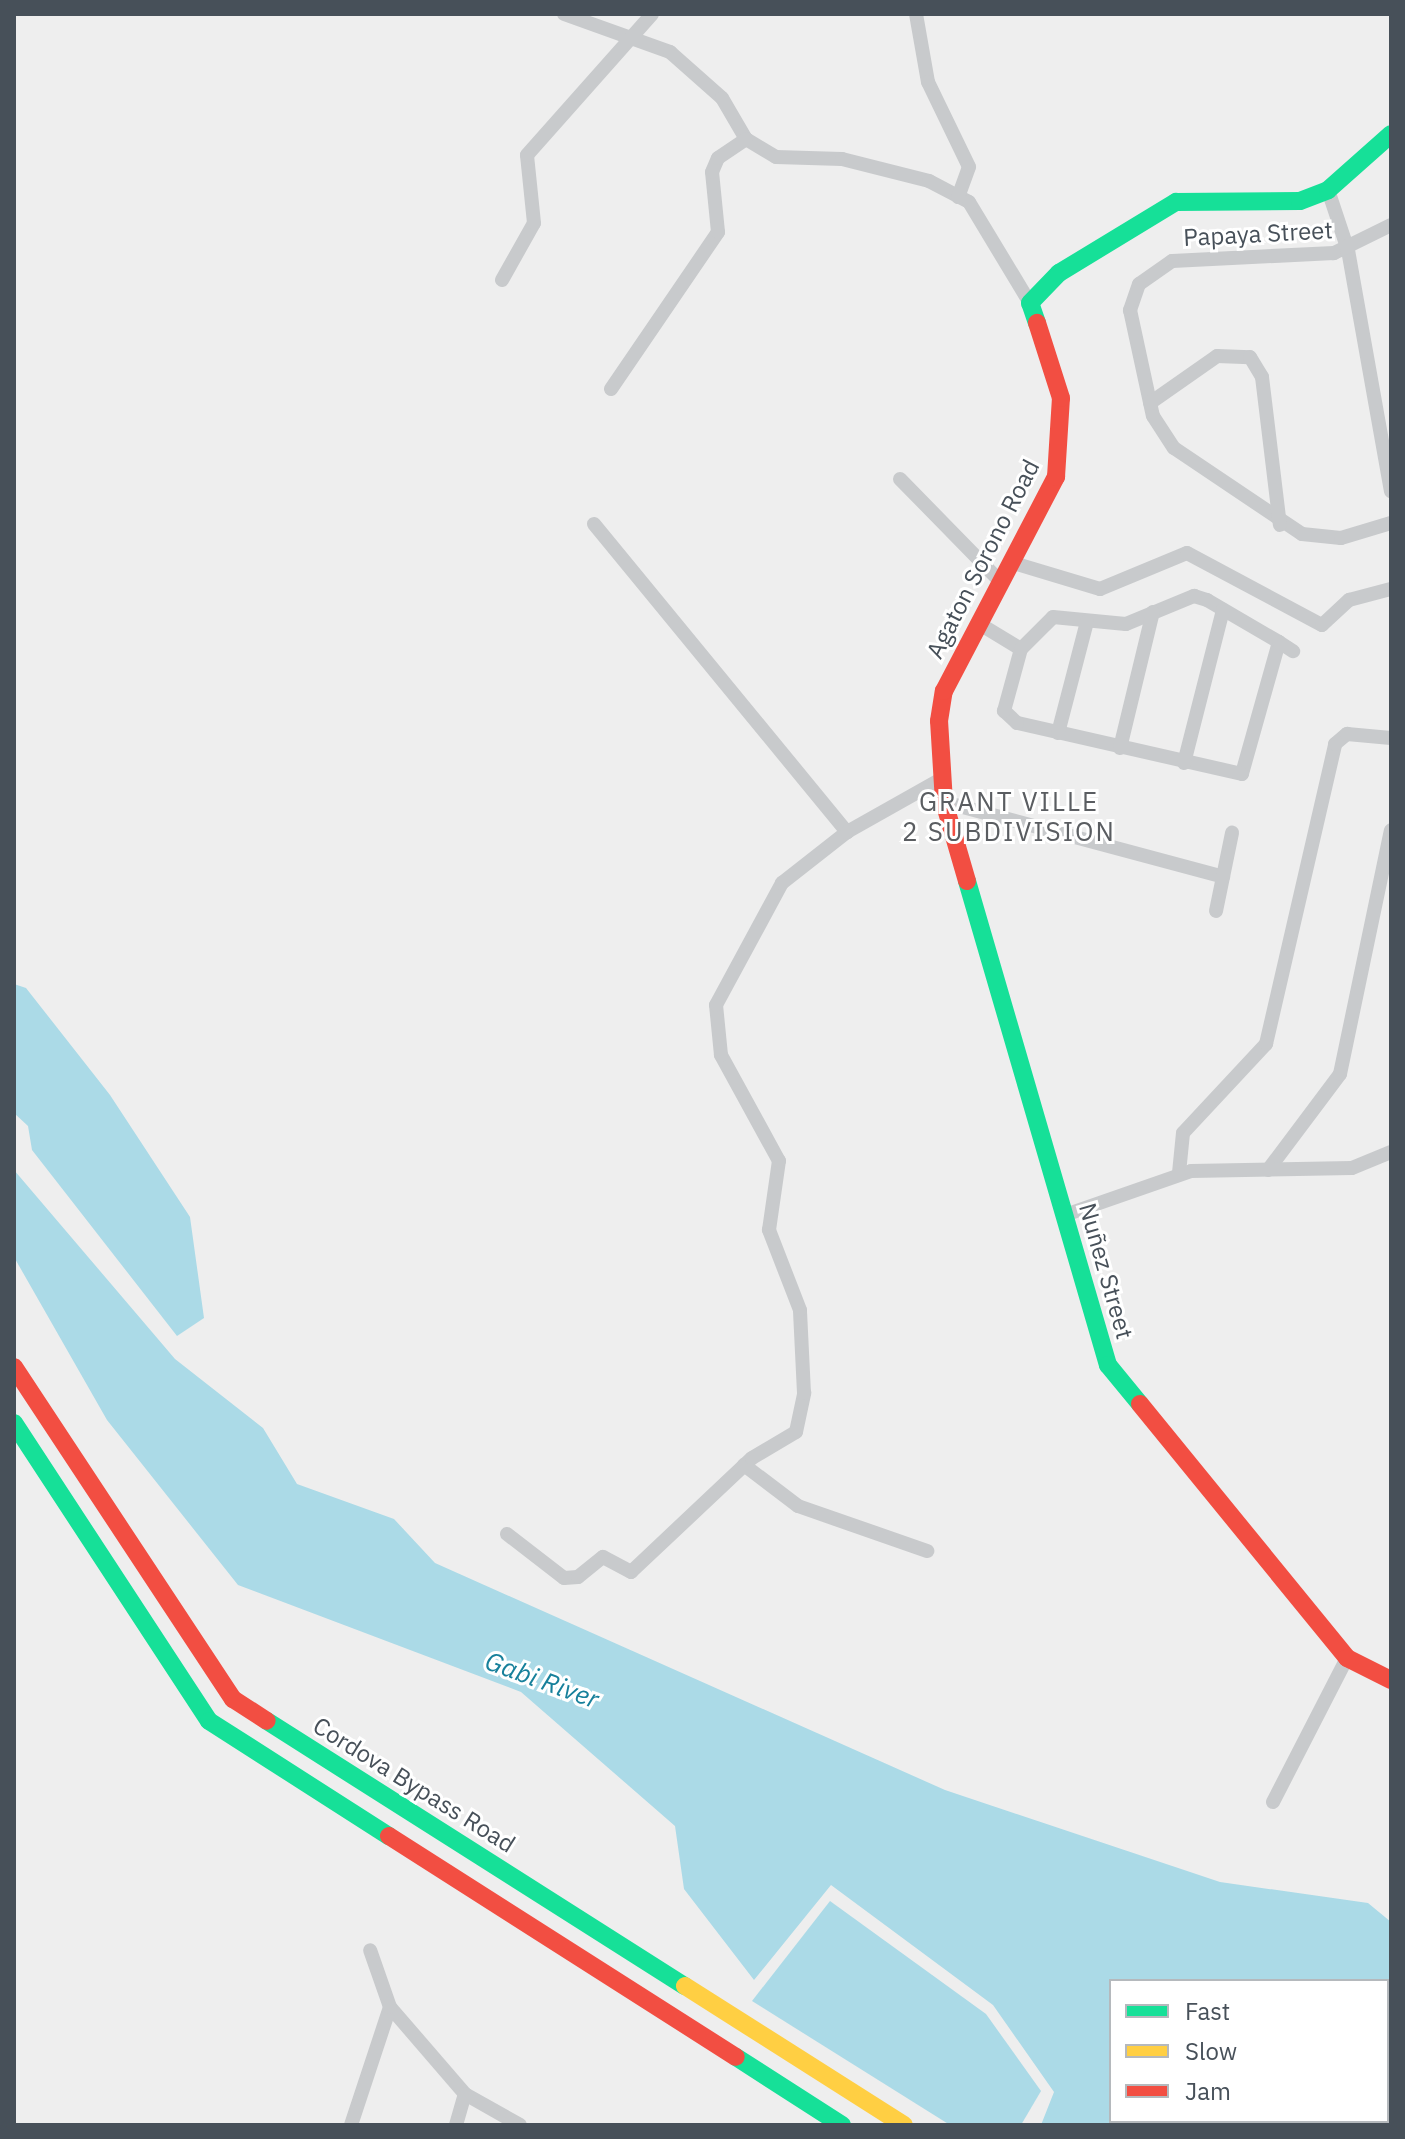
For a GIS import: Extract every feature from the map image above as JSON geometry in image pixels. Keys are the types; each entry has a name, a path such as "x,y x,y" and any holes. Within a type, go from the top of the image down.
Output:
{"main road":[{"path":"1030,303 1059,273 1176,202 1300,201 1328,190 1391,134"},
{"name":"Agaton Sorono Road","path":"941,779 944,691 998,579 1056,477 1062,435 1061,398 1030,303"},
{"name":"Nuñez Street","path":"941,779 944,802 1108,1365 1347,1658 1391,1680"},
{"name":"Cordova Bypass Road","path":"14,1367 233,1699 904,2125"},
{"path":"14,1423 209,1721 837,2122 851,2091"}],"street":[{"path":"564,14 670,52 722,98 746,139 776,157 842,159 929,181 958,197 995,239 1030,303"},
{"path":"502,280 534,223 527,155 628,37 652,14"},
{"path":"916,14 928,82 969,167 958,197"},
{"path":"611,389 718,232 712,172 718,158 746,139"},
{"path":"1328,190 1348,250 1391,491"},
{"name":"Papaya Street","path":"1150,403 1132,320 1134,293 1151,272 1182,258 1348,250 1391,225"},
{"path":"1280,525 1262,377 1250,357 1217,356 1150,403 1174,448 1280,525 1328,538 1391,523"},
{"path":"900,479 998,579"},
{"path":"594,524 847,832"},
{"path":"1010,562 1100,589 1187,553 1322,625 1349,600 1391,589"},
{"path":"1279,642 1248,770 1184,763 1058,733 1005,715 1021,649 1046,619 1126,624 1194,596 1223,610 1279,642 1293,651"},
{"path":"1184,763 1223,610"},
{"path":"1120,748 1153,612"},
{"path":"1058,733 1087,622"},
{"path":"978,623 1021,649"},
{"path":"1179,1173 1183,1133 1266,1044 1335,744 1347,734 1391,738"},
{"path":"507,1534 564,1578 578,1577 603,1557 631,1572 744,1465 796,1432 804,1393 800,1310 769,1230 779,1161 721,1055 716,1005 782,883 847,832 941,779"},
{"path":"944,802 1223,877"},
{"path":"1268,1170 1340,1074 1386,886 1391,830"},
{"path":"1216,911 1232,833"},
{"path":"1065,1215 1179,1173 1352,1168 1391,1152"},
{"path":"744,1465 798,1506 927,1551"},
{"path":"1273,1802 1347,1658"},
{"path":"370,1950 390,2007 465,2094 520,2125"},
{"path":"351,2125 390,2007"},
{"path":"456,2125 465,2094"}],"water":[{"path":"14,984 26,988 110,1095 190,1217 204,1318 177,1336 32,1150 28,1126 14,1113"},
{"name":"Gabi River","path":"14,1170 175,1359 263,1428 297,1484 394,1519 435,1563 945,1790 1220,1882 1368,1903 1391,1922 1391,2125 1041,2125 1054,2092 993,2005 831,1885 754,1980 684,1889 675,1826 521,1692 238,1585 107,1420 14,1257"},
{"path":"830,1901 986,2014 1041,2091 1021,2125 950,2125 752,2001"}],"traffic: fast":[{"path":"1037,323 1030,303 1059,273 1176,202 1300,201 1328,190 1391,134"},
{"path":"967,881 1108,1365 1140,1404"},
{"path":"14,1423 209,1721 389,1836"},
{"path":"267,1721 685,1986"},
{"path":"736,2057 842,2125"}],"traffic: slow":[{"path":"685,1986 904,2125"}],"traffic: jam":[{"path":"967,881 944,802 939,721 944,691 1056,477 1061,398 1037,323"},
{"path":"14,1367 233,1699 267,1721"},
{"path":"1140,1404 1347,1658 1391,1680"},
{"path":"389,1836 736,2057"}],"district":[{"name":"GRANT VILLE 2 SUBDIVISION","path":"1009,817"}]}
